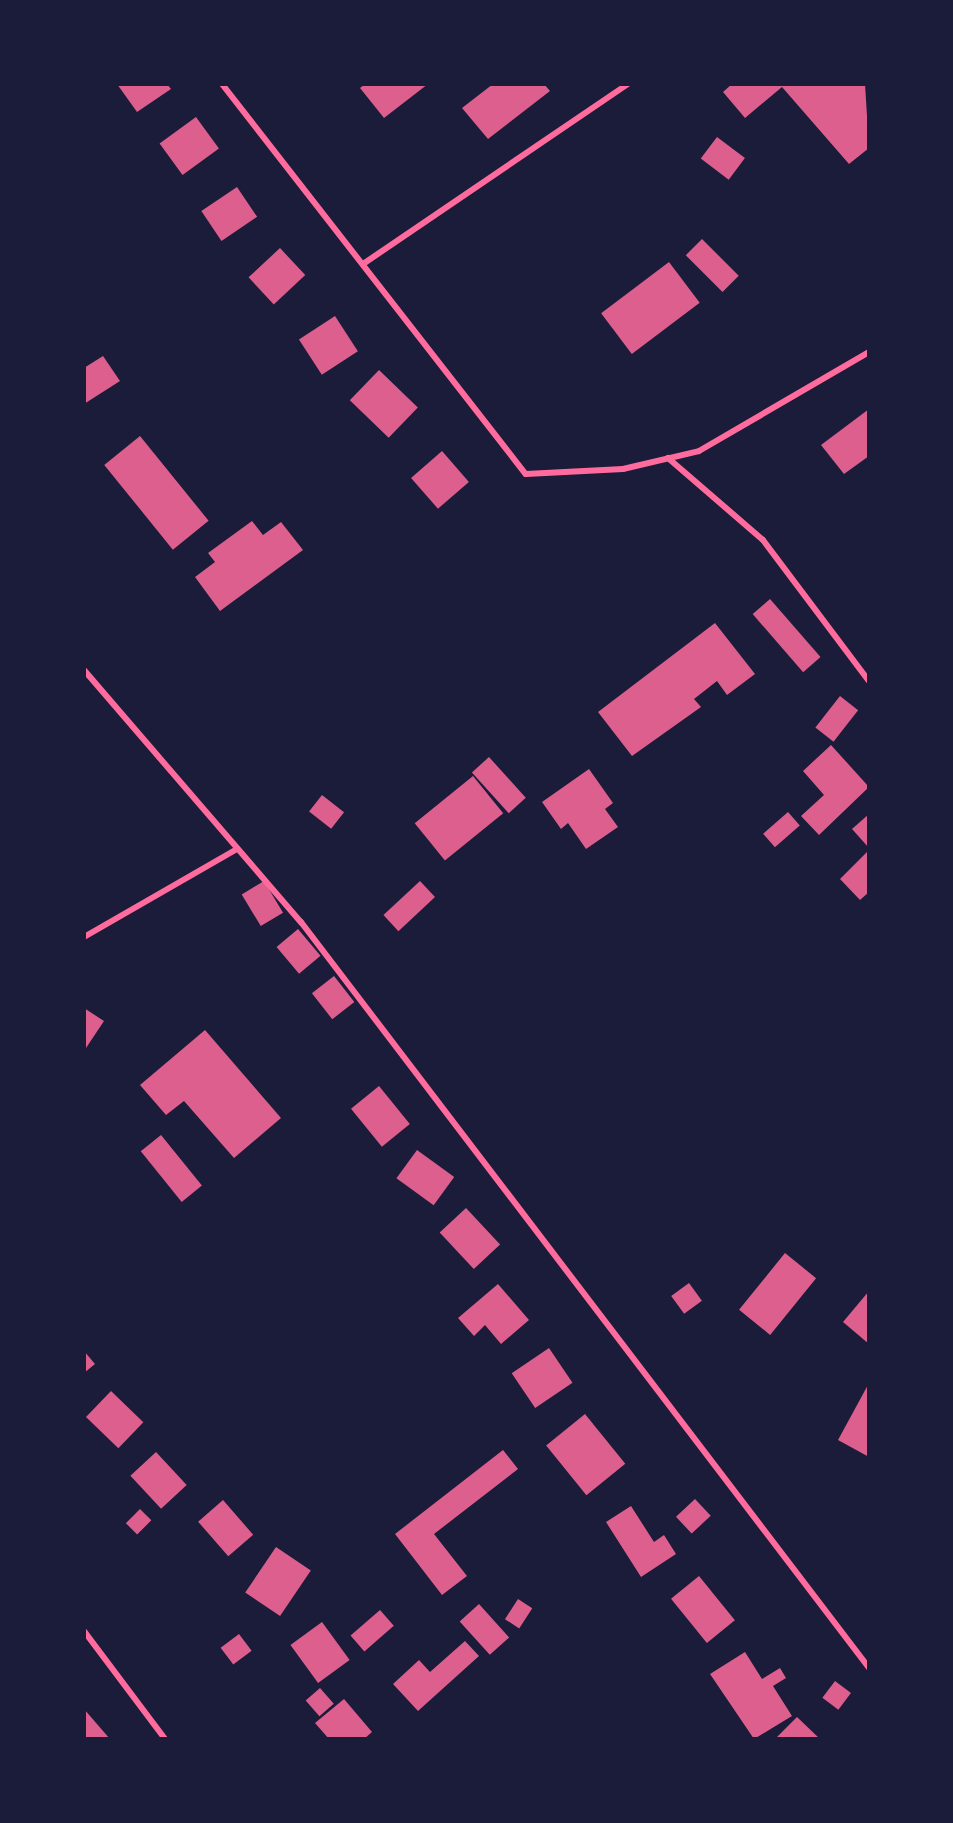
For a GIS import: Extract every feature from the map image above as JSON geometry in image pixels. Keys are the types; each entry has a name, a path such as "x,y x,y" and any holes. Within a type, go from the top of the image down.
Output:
{"street":[{"path":"222,84 526,474 623,469 699,451 869,352"},
{"path":"363,264 628,84"},
{"path":"668,458 763,540 869,681"},
{"path":"84,670 235,850 300,922 869,1668"},
{"path":"84,937 235,850"},
{"path":"84,1631 165,1739"}],"building":[{"path":"117,84 167,84 171,89 137,112"},
{"path":"365,84 428,84 384,118 360,88"},
{"path":"493,84 544,84 550,91 488,139 462,108"},
{"path":"732,84 865,84 869,148 849,164 782,87 745,118 723,92"},
{"path":"196,117 219,149 183,175 160,143"},
{"path":"717,137 745,158 729,180 701,159"},
{"path":"237,187 257,217 221,241 201,211"},
{"path":"702,239 739,276 723,292 686,255"},
{"path":"280,248 305,275 274,304 249,277"},
{"path":"669,262 700,303 632,354 601,313"},
{"path":"335,316 358,351 322,375 299,339"},
{"path":"103,356 120,381 84,404 84,368"},
{"path":"379,370 418,408 389,438 350,400"},
{"path":"869,409 869,456 844,474 821,445"},
{"path":"140,436 209,521 173,550 104,465"},
{"path":"442,451 469,482 438,509 411,478"},
{"path":"252,521 263,535 281,522 303,550 220,611 195,577 215,562 208,553"},
{"path":"770,599 821,657 803,672 753,614"},
{"path":"715,623 755,674 727,695 717,681 694,699 701,707 632,756 598,712"},
{"path":"840,696 858,710 833,742 815,728"},
{"path":"831,745 869,787 819,835 801,816 824,795 803,771"},
{"path":"489,757 526,798 509,813 472,772"},
{"path":"589,769 613,803 605,809 618,827 586,849 568,823 561,829 542,802"},
{"path":"473,776 503,813 445,861 415,823"},
{"path":"322,795 344,812 331,829 309,812"},
{"path":"788,812 800,826 775,847 763,834"},
{"path":"869,814 869,848 852,829"},
{"path":"869,850 869,892 860,900 840,879"},
{"path":"264,881 283,913 261,926 242,894"},
{"path":"420,881 435,897 398,931 383,915"},
{"path":"298,929 320,956 299,974 277,947"},
{"path":"334,976 354,1002 332,1019 312,993"},
{"path":"84,1008 104,1021 84,1051"},
{"path":"205,1030 281,1118 234,1158 184,1101 166,1115 140,1085"},
{"path":"379,1086 410,1124 382,1147 351,1109"},
{"path":"161,1135 202,1186 182,1202 141,1151"},
{"path":"417,1150 454,1177 434,1205 396,1178"},
{"path":"466,1208 500,1245 474,1269 440,1233"},
{"path":"785,1253 816,1278 770,1335 739,1310"},
{"path":"689,1283 702,1301 684,1314 671,1296"},
{"path":"498,1284 529,1320 501,1344 485,1325 474,1336 458,1318"},
{"path":"869,1291 869,1344 843,1322"},
{"path":"549,1348 572,1383 535,1408 512,1373"},
{"path":"84,1351 95,1364 84,1373"},
{"path":"869,1383 869,1457 838,1440"},
{"path":"111,1391 143,1422 118,1448 86,1417"},
{"path":"585,1414 625,1464 586,1495 546,1445"},
{"path":"503,1450 518,1469 434,1534 467,1576 442,1595 395,1534"},
{"path":"156,1452 187,1485 161,1509 130,1476"},
{"path":"695,1499 711,1516 692,1534 676,1517"},
{"path":"223,1500 253,1535 228,1556 198,1522"},
{"path":"631,1506 654,1542 664,1535 676,1554 641,1577 606,1522"},
{"path":"140,1509 151,1520 137,1534 126,1523"},
{"path":"276,1547 311,1570 280,1616 245,1593"},
{"path":"699,1576 735,1620 707,1643 671,1599"},
{"path":"518,1599 532,1608 519,1628 505,1619"},
{"path":"479,1604 509,1637 490,1655 460,1621"},
{"path":"380,1610 394,1626 364,1651 351,1636"},
{"path":"322,1622 350,1660 318,1683 290,1645"},
{"path":"239,1634 252,1651 233,1665 221,1648"},
{"path":"465,1641 479,1656 418,1711 393,1684 419,1660 430,1672"},
{"path":"745,1652 762,1679 780,1668 786,1678 773,1686 792,1716 754,1739 710,1674"},
{"path":"835,1681 851,1693 838,1710 822,1698"},
{"path":"320,1688 334,1704 319,1716 306,1700"},
{"path":"344,1699 372,1732 364,1739 329,1739 315,1723"},
{"path":"84,1709 110,1739 84,1739"},
{"path":"797,1717 820,1739 775,1739"}]}
